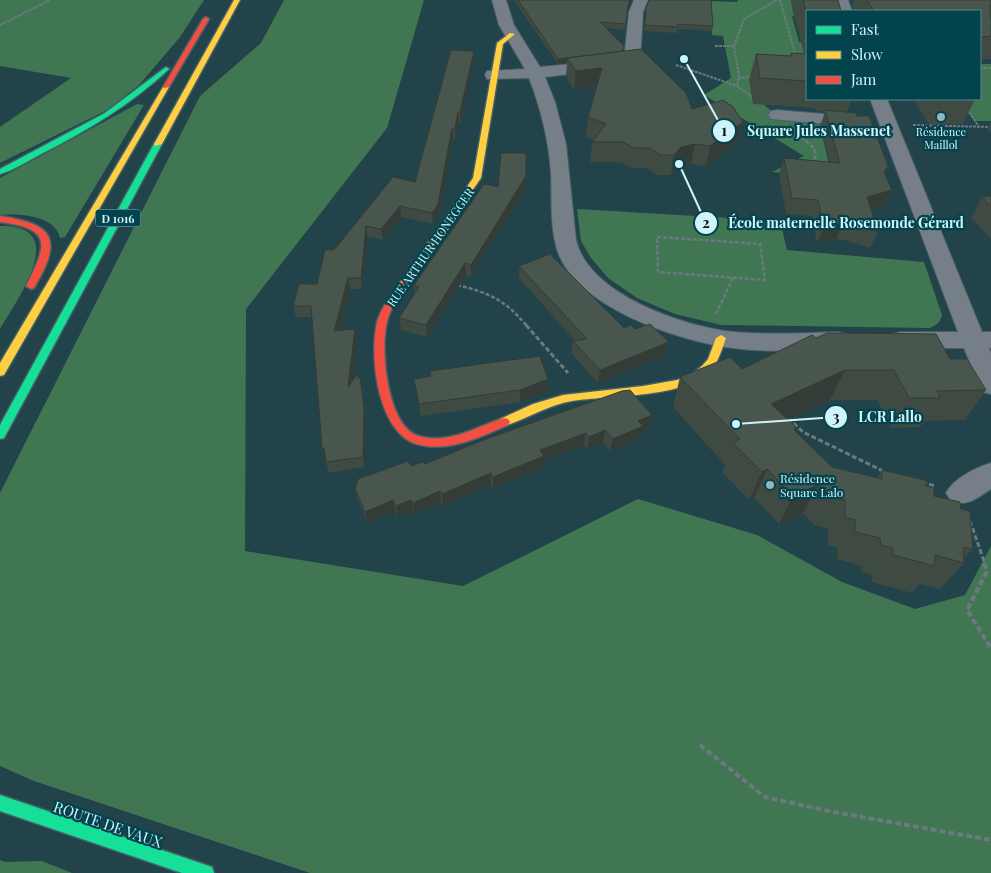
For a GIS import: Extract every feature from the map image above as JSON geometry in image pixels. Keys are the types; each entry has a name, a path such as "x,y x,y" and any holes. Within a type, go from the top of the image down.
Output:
{"main road":[{"name":"D 1016","path":"0,436 237,0"},
{"name":"D 1016","path":"0,372 212,8"},
{"path":"0,172 120,108 158,77 198,31"},
{"name":"RUE ARTHUR HONEGGER","path":"512,34 501,41 493,74 477,178 385,312 379,331 388,410 396,426 404,434 420,441 432,443 454,441 544,404 586,395 656,387 695,376 710,367 713,336"},
{"path":"0,219 29,223 42,230 48,242 43,266 25,299"},
{"path":"0,356 13,326"},
{"name":"ROUTE DE VAUX","path":"0,803 206,873"}],"street":[{"path":"499,0 500,9 512,34 535,73 555,135 564,234 569,252 573,260 595,284 629,307 671,326 713,336 758,341 855,340"},
{"path":"493,74 535,73 632,63 636,12 641,0"},
{"path":"878,100 887,124 982,340 991,385"},
{"path":"777,115 887,124"},
{"path":"884,340 982,340"},
{"path":"961,493 991,474"}],"path":[{"path":"0,25 50,0"},
{"path":"737,86 738,78 734,46 744,19 778,0 797,61"},
{"path":"715,46 734,46"},
{"path":"676,65 737,86 777,115 814,148 817,167"},
{"path":"738,78 757,77"},
{"path":"966,106 979,128"},
{"path":"887,124 991,127"},
{"path":"657,237 760,244 765,280 733,278 658,272 657,237"},
{"path":"411,274 486,292 501,301 530,327 586,395"},
{"path":"713,336 733,278"},
{"path":"782,412 803,432 888,473"},
{"path":"915,480 961,493 987,571 967,610 991,648"},
{"path":"700,745 764,797 834,812 991,840"}],"green space":[{"path":"0,0 204,0 180,37 140,84 109,109 0,163 0,127 71,78 0,66"},
{"path":"284,0 424,0 387,128 246,309 245,551 463,586 638,499 757,535 842,582 915,609 965,595 991,546 991,873 310,873 34,781 0,766 0,493 200,96 261,43"},
{"path":"738,0 817,0 791,2 794,16 792,16 799,42 804,43 806,63 761,92 764,105 777,115 819,122 832,177 772,172 804,156 704,95 731,78 723,36 712,35 709,1 737,2"},
{"path":"981,64 991,64 991,121 975,121 958,100 981,100"},
{"path":"137,104 144,105 65,237 60,238 57,230 44,220 26,215 0,215 0,178"},
{"path":"577,209 780,221 787,250 924,262 942,315 937,324 929,328 721,325 675,314 637,298 608,278 591,258 581,241"},
{"path":"0,226 21,229 33,237 36,250 33,266 26,283 0,329"},
{"path":"0,860 5,862 42,861 72,873 0,873"}],"building":[{"path":"518,0 630,0 626,24 600,22 624,46 623,51 558,59"},
{"path":"649,0 711,0 713,26 677,24 678,27 645,25 646,7"},
{"path":"803,0 838,0 841,10 806,10"},
{"path":"867,0 991,0 991,36 981,37 981,10 873,10"},
{"path":"641,49 686,93 692,109 723,100 733,107 743,122 710,146 695,144 681,147 674,155 660,155 650,148 634,148 623,142 592,142 606,124 588,117 602,68 576,71 567,58"},
{"path":"451,50 474,51 460,112 458,112 455,128 452,128 438,204 432,213 400,206 381,229 366,226 361,278 348,278 334,331 355,329 348,387 358,373 364,410 363,457 326,462 324,448 322,448 311,306 293,306 299,284 317,284 325,250 334,250 393,177 415,182"},
{"path":"791,53 806,54 806,81 760,78 756,54 792,56"},
{"path":"825,110 856,113 857,116 869,116 888,166 884,172 892,190 867,197 878,232 843,223 824,227 818,200 792,198 784,158 840,163"},
{"path":"501,153 526,153 526,176 471,265 465,263 426,325 399,318 419,287 414,285 484,184 498,187"},
{"path":"991,196 991,206 982,197"},
{"path":"550,254 624,328 631,325 635,329 650,324 669,342 600,370 573,341 587,339 519,266"},
{"path":"827,333 936,334 950,359 967,359 986,390 937,391 940,398 909,398 894,370 845,370 771,404 796,427 794,430 832,467 882,479 882,470 925,480 926,486 934,488 934,496 960,502 961,509 970,511 973,549 963,547 964,563 935,555 934,566 893,555 893,548 881,545 880,538 855,532 855,520 845,517 845,500 831,497 818,485 793,496 767,469 762,472 733,443 740,439 680,377 730,357 742,369 812,335 816,338"},
{"path":"540,356 548,379 520,390 419,404 414,379 431,376 430,371"},
{"path":"630,390 652,415 638,421 643,426 613,439 605,430 589,437 586,433 540,450 544,456 493,477 491,473 442,494 440,491 413,503 411,500 396,506 393,500 365,512 355,489 358,479 408,461 411,466 423,462 425,464 486,439 622,391"}],"traffic: fast":[{"path":"0,172 108,114 148,86 166,69"},
{"path":"0,435 158,144"},
{"path":"0,803 206,873"}],"traffic: slow":[{"path":"158,144 237,0"},
{"path":"403,285 477,178 500,43 512,34"},
{"path":"0,372 166,87"},
{"path":"504,422 554,401 587,395 643,390 679,383 694,377 709,366 721,338"}],"traffic: jam":[{"path":"166,87 206,19"},
{"path":"0,219 32,225 45,238 44,257 31,286"},
{"path":"403,285 384,317 380,333 382,376 388,405 398,426 402,431 417,440 441,443 463,438 504,422"}],"place":[{"name":"Square Jules Massenet","path":"684,59"},
{"name":"Résidence Maillol","path":"941,117"},
{"name":"École maternelle Rosemonde Gérard","path":"679,164"},
{"name":"LCR Lallo","path":"736,424"},
{"name":"Résidence Square Lalo","path":"770,485"}]}
